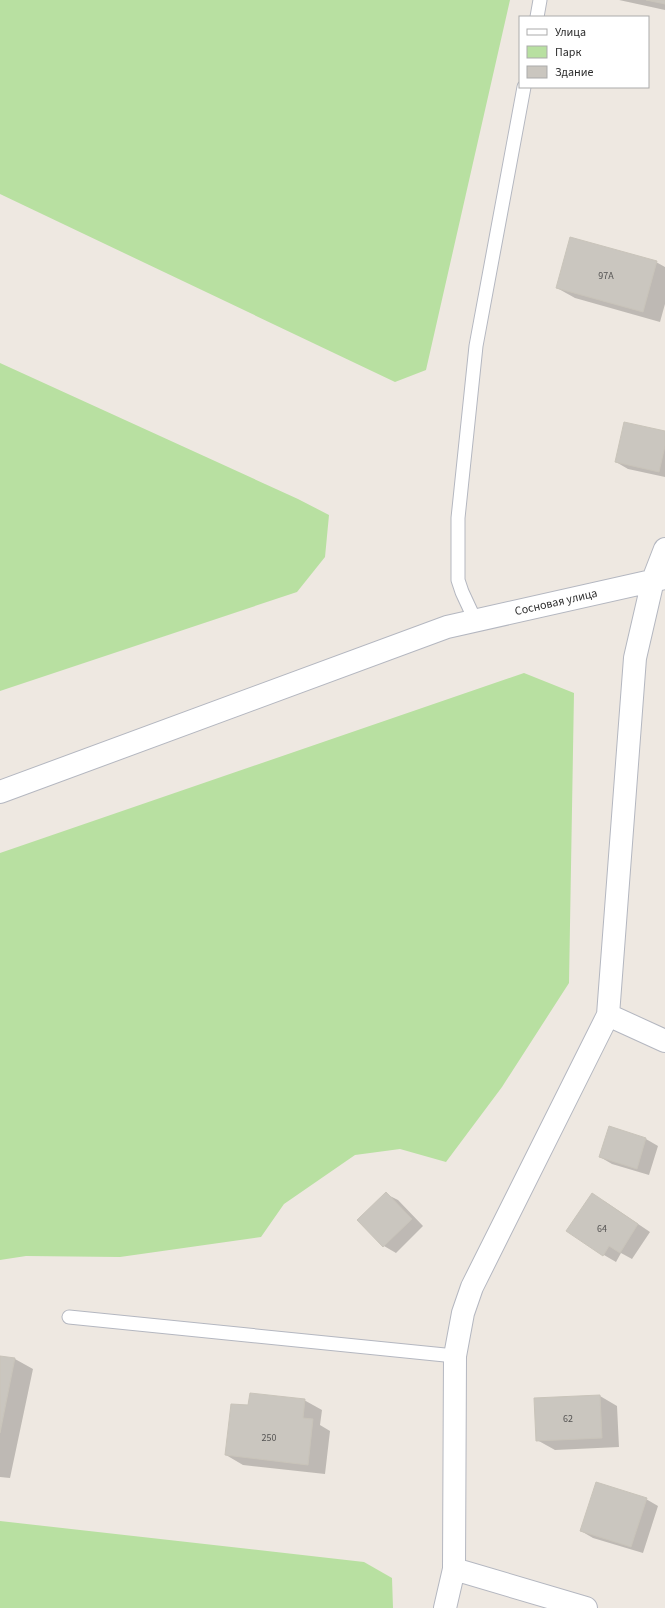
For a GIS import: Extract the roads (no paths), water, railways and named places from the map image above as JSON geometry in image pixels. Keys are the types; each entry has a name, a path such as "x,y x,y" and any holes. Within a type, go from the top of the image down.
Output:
{"street":[{"path":"446,1608 454,1569 455,1356 463,1313 472,1287 608,1015 635,658 659,579 665,549"},
{"name":"Сосновая улица","path":"0,792 447,627 659,579"},
{"path":"608,1015 665,1040"},
{"path":"454,1569 586,1608"}],"lane":[{"path":"537,16 540,0"},
{"path":"475,620 458,580 459,510 476,346 524,88"},
{"path":"69,1317 455,1356"}]}
